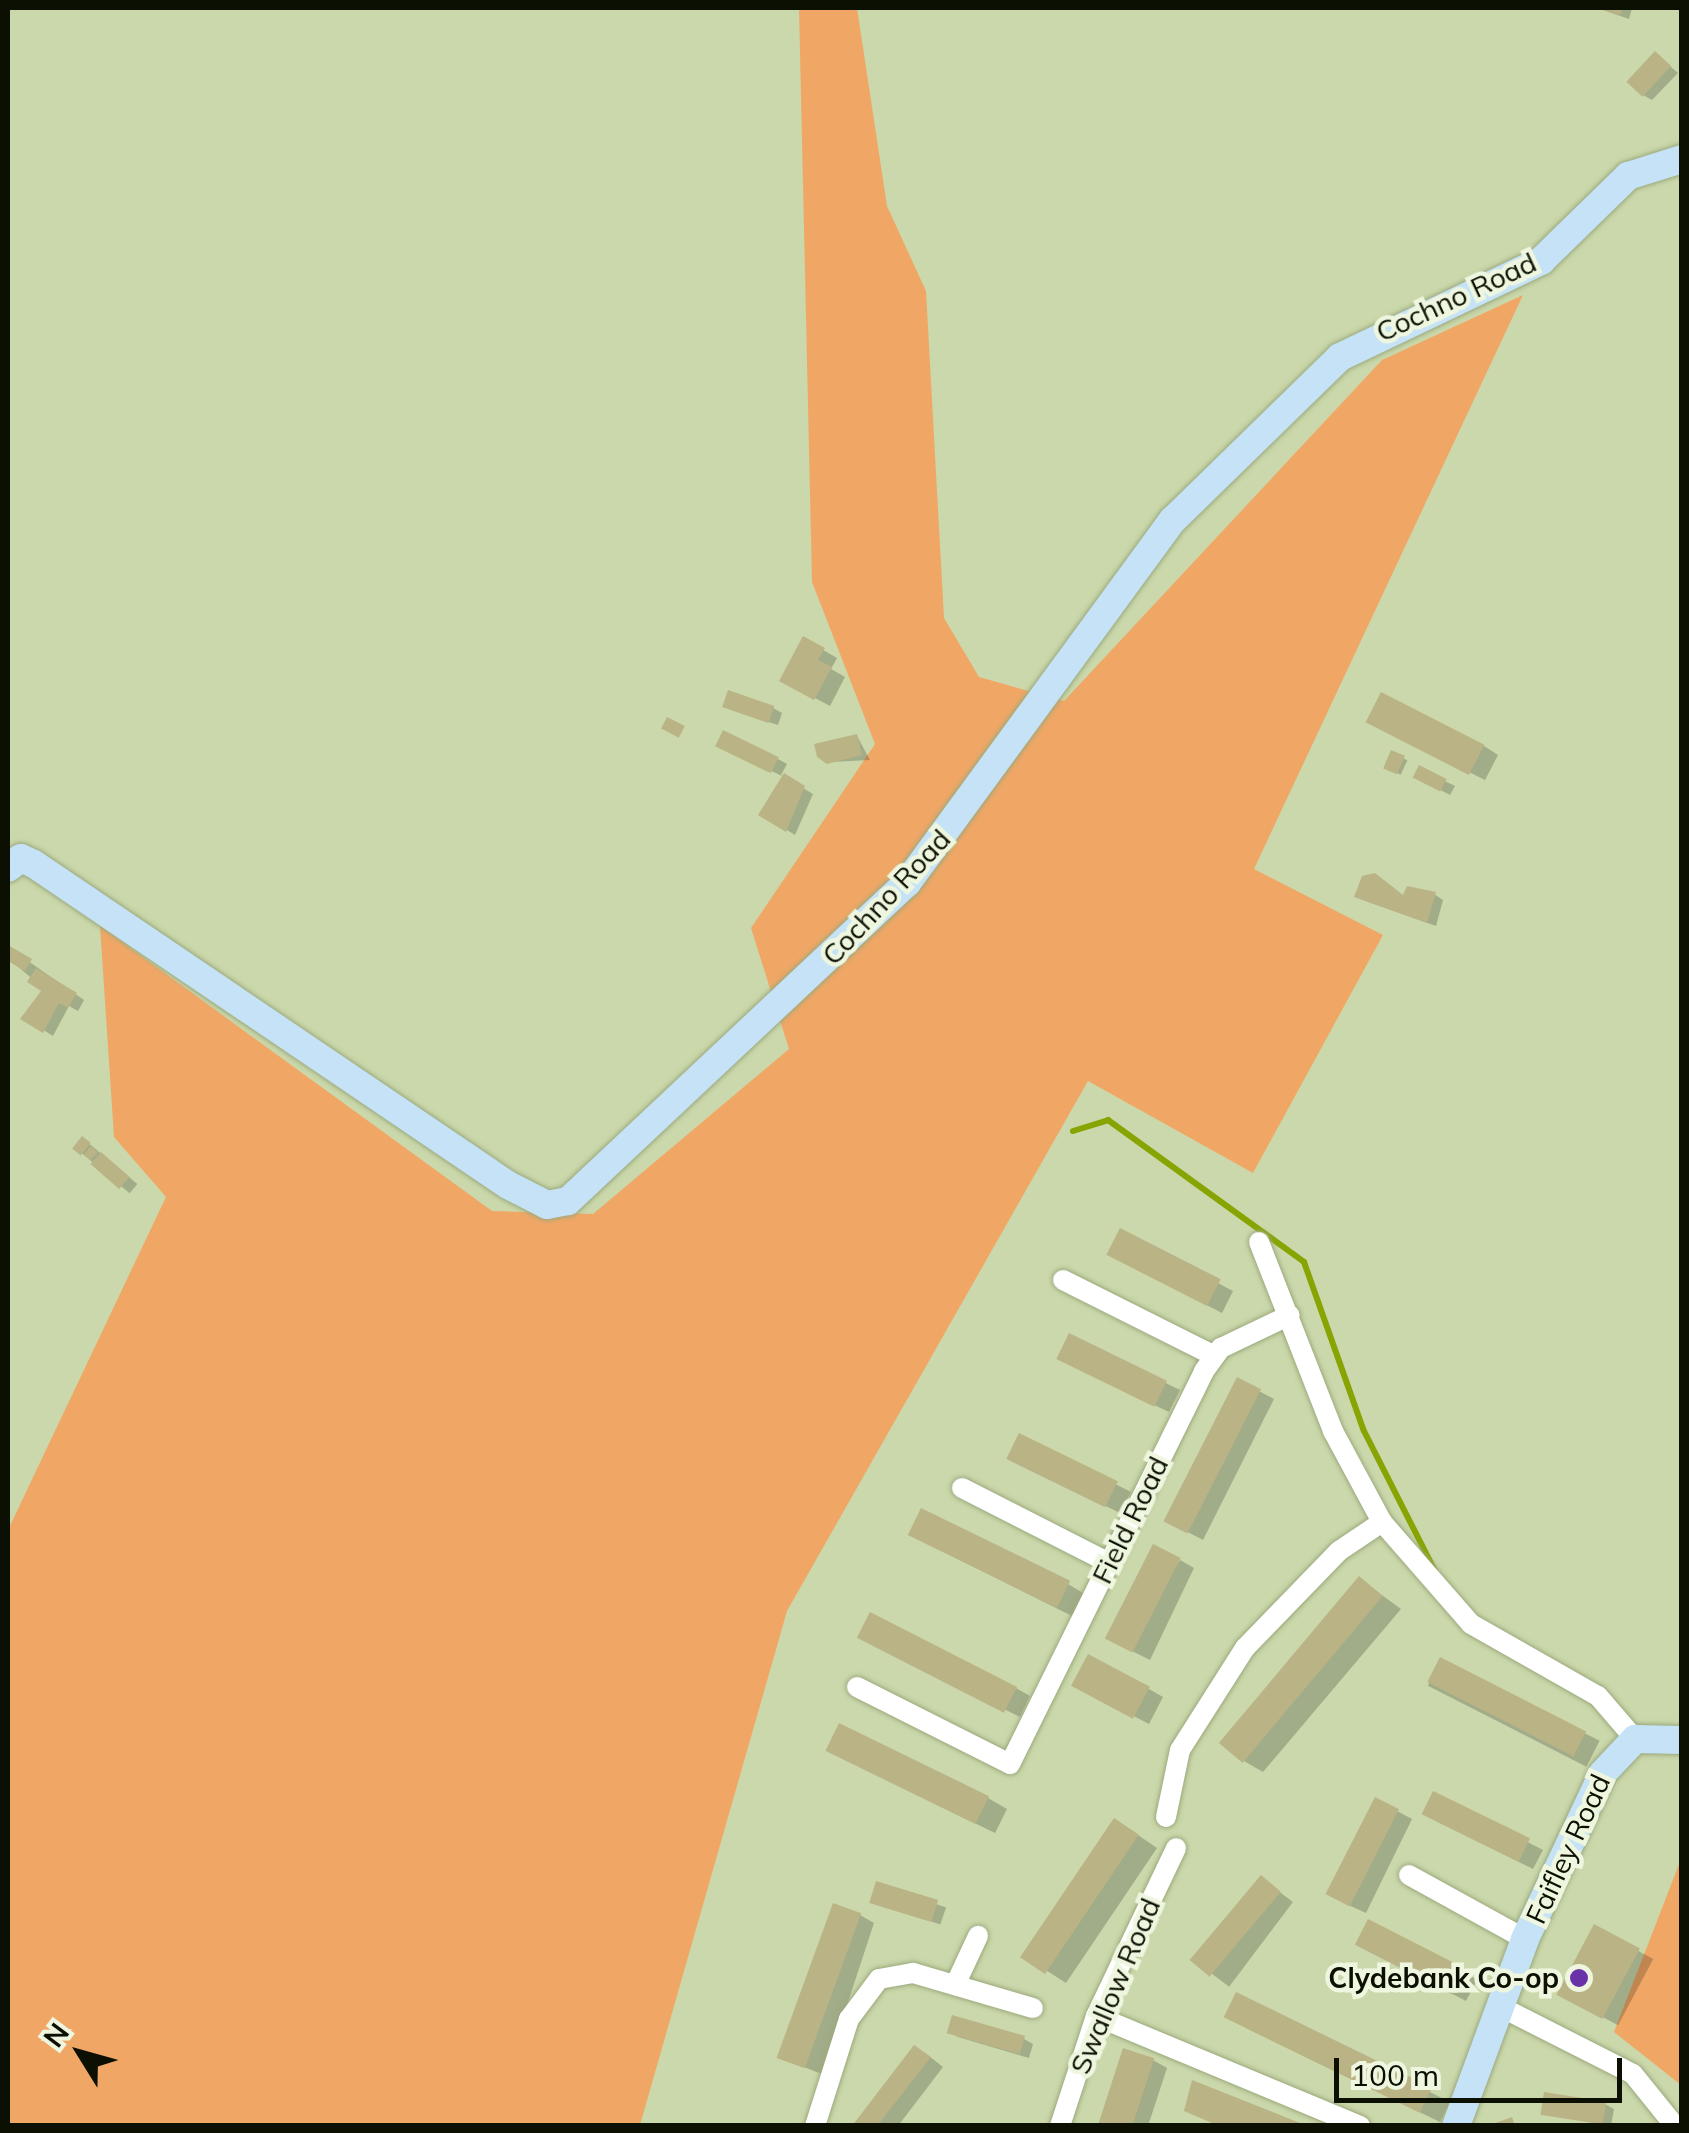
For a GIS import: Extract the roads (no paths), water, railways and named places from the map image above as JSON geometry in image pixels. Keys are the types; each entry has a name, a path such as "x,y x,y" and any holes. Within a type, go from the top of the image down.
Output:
{"street":[{"name":"Cochno Road","path":"8,868 22,858 34,864 508,1185 548,1205 568,1201 907,883 1173,520 1340,357 1541,261 1628,176 1682,159"},
{"path":"1259,1242 1333,1431 1382,1522 1471,1624 1598,1696 1635,1739 1682,1740"},
{"path":"1063,1280 1214,1355 1290,1315"},
{"name":"Field Road","path":"857,1687 1010,1764 1214,1355"},
{"path":"962,1488 1109,1563"},
{"path":"1166,1817 1180,1750 1246,1648 1327,1562 1382,1522"},
{"name":"Faifley Road","path":"1456,2126 1525,1939 1603,1772 1635,1739"},
{"name":"Swallow Road","path":"1060,2126 1096,2016 1176,1848"},
{"path":"1409,1875 1525,1939"},
{"path":"957,1982 978,1936"},
{"path":"814,2126 865,1991 894,1973 957,1982 1033,2008"},
{"path":"1499,2006 1633,2074 1675,2126"},
{"path":"1096,2016 1348,2123"}],"waterway":[{"path":"1073,1131 1108,1120 1304,1262 1364,1431 1435,1571"}],"place":[{"name":"Clydebank Co-op","path":"1579,1978"}]}
